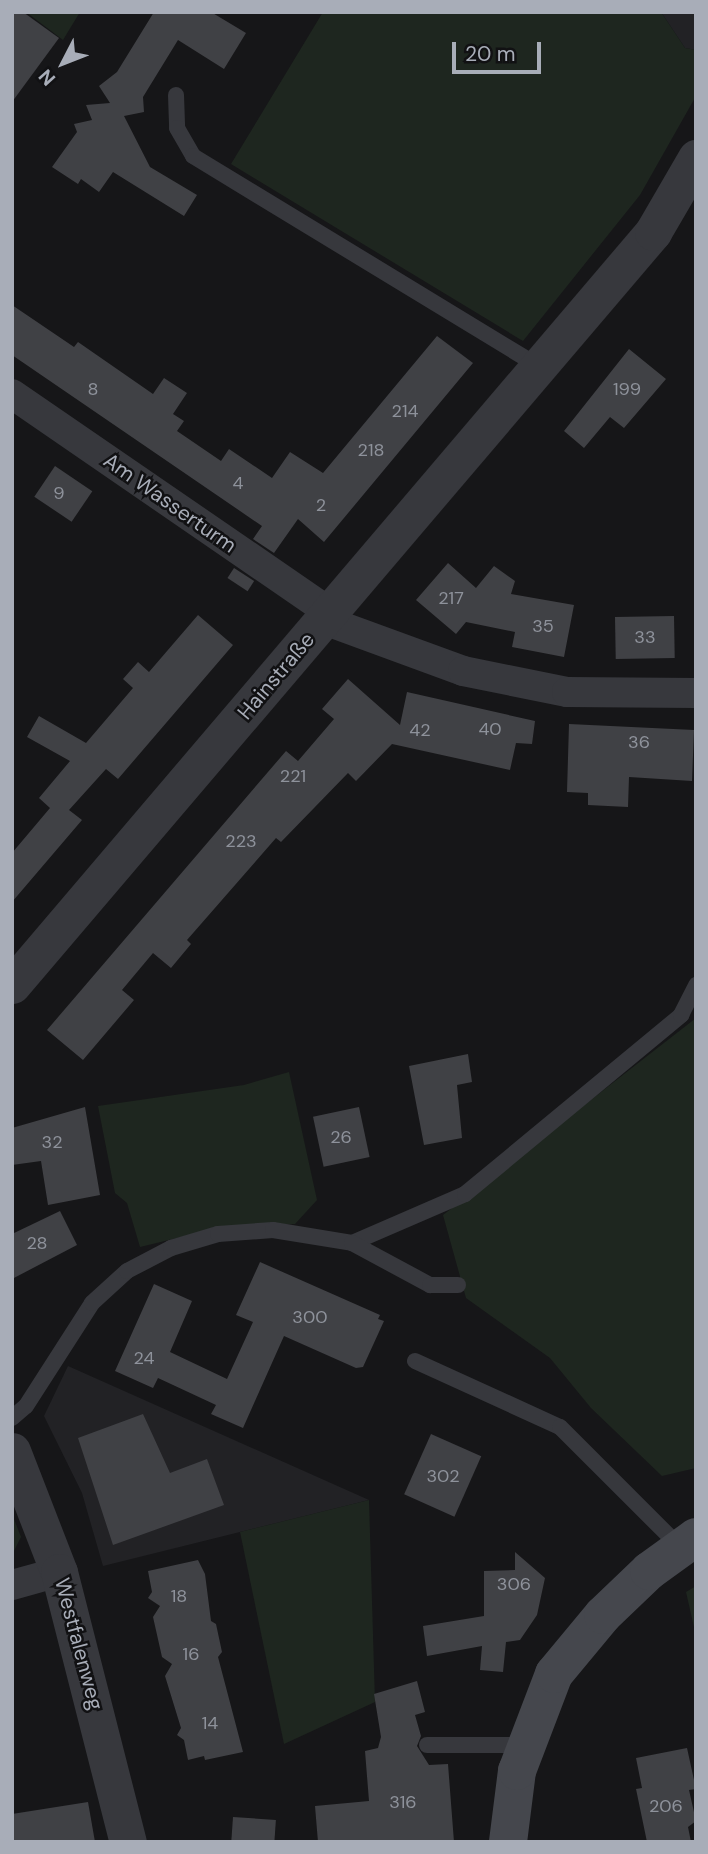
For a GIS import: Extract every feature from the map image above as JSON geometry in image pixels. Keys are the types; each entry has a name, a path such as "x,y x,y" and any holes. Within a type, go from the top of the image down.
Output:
{"main road":[{"path":"508,1842 524,1745 554,1674 603,1615 688,1542"}],"street":[{"name":"Hainstraße","path":"12,985 653,232 696,158"},
{"name":"Am Wasserturm","path":"12,394 326,616 463,671 567,692 696,693"},
{"name":"Westfalenweg","path":"12,1451 59,1572 128,1842"},
{"path":"12,1584 59,1572"}],"lane":[{"path":"176,95 177,128 193,156 540,367"},
{"path":"352,1243 465,1194 681,1015 696,985"},
{"path":"12,1418 26,1406 92,1303 127,1271 171,1248 218,1234 273,1230 352,1243 430,1285 458,1286"},
{"path":"415,1361 560,1427 688,1542"},
{"path":"426,1745 524,1745"}],"shaded area":[{"path":"26,12 80,12 63,40"},
{"path":"323,12 661,12 685,48 696,50 696,96 640,195 523,341 231,164"},
{"path":"661,12 696,12 696,50 685,48"},
{"path":"696,1018 696,1468 662,1476 591,1408 550,1358 466,1298 443,1215"},
{"path":"289,1072 317,1200 295,1224 214,1229 140,1247 127,1203 115,1193 98,1106 244,1085"},
{"path":"68,1366 369,1500 103,1566 82,1493 44,1416"},
{"path":"369,1500 375,1702 284,1744 240,1532"},
{"path":"12,1514 21,1537 12,1555"},
{"path":"696,1586 696,1636 686,1592"}],"building":[{"path":"12,12 23,12 59,38 12,102"},
{"path":"154,12 211,12 246,33 224,69 178,40 143,97 144,112 124,116 150,167 197,195 184,216 113,172 99,192 81,179 78,184 52,167 77,132 74,124 92,120 86,105 110,103 99,86 117,72"},
{"path":"12,305 74,347 78,342 153,394 164,378 187,393 173,414 184,421 177,431 221,461 229,449 272,478 290,452 323,473 437,336 473,363 324,542 298,519 274,553 253,539 262,526 12,355"},
{"path":"629,349 666,379 624,428 610,417 584,448 564,431"},
{"path":"55,466 92,491 72,522 34,497"},
{"path":"448,563 476,588 494,566 515,581 511,594 574,605 564,657 512,647 515,632 466,622 456,634 416,600"},
{"path":"234,568 254,581 248,591 227,578"},
{"path":"198,615 233,645 118,779 106,769 69,810 82,820 12,902 12,853 50,808 39,798 70,761 27,737 39,716 86,743 133,688 123,679 138,662 149,672"},
{"path":"674,616 675,658 616,659 615,617"},
{"path":"348,679 400,725 407,692 535,721 532,744 516,743 510,770 392,744 356,781 348,773 281,842 276,838 187,940 191,944 171,968 153,953 122,990 134,1000 83,1060 47,1030 286,751 298,761 334,719 322,709"},
{"path":"569,724 694,730 692,781 629,777 628,807 588,805 588,793 567,792"},
{"path":"468,1054 472,1082 457,1085 462,1138 424,1145 409,1066"},
{"path":"85,1107 100,1195 48,1205 41,1161 12,1165 12,1128"},
{"path":"359,1107 370,1157 324,1167 313,1117"},
{"path":"60,1211 77,1245 12,1279 12,1234"},
{"path":"260,1262 380,1315 378,1319 384,1321 363,1367 356,1368 284,1336 243,1428 211,1414 216,1405 158,1378 153,1388 115,1371 154,1284 192,1301 170,1352 227,1379 253,1322 236,1315"},
{"path":"143,1414 170,1473 207,1459 224,1505 113,1545 78,1438"},
{"path":"431,1434 481,1456 454,1517 404,1494"},
{"path":"515,1552 545,1578 537,1615 520,1640 506,1642 503,1672 480,1670 482,1646 427,1656 423,1626 484,1616 484,1571 515,1570"},
{"path":"198,1560 205,1574 211,1621 216,1624 222,1652 218,1657 243,1752 205,1760 204,1756 188,1760 184,1740 177,1735 181,1728 165,1676 172,1664 162,1657 153,1617 160,1606 148,1598 152,1592 148,1571"},
{"path":"417,1681 425,1712 415,1715 421,1736 417,1746 429,1765 448,1764 454,1842 318,1842 315,1806 369,1801 365,1751 378,1748 381,1737 374,1694"},
{"path":"687,1748 696,1789 689,1790 696,1821 688,1827 691,1842 647,1842 636,1789 642,1788 636,1758"},
{"path":"88,1802 95,1842 12,1842 12,1814"},
{"path":"233,1817 276,1820 274,1842 231,1842"}]}
